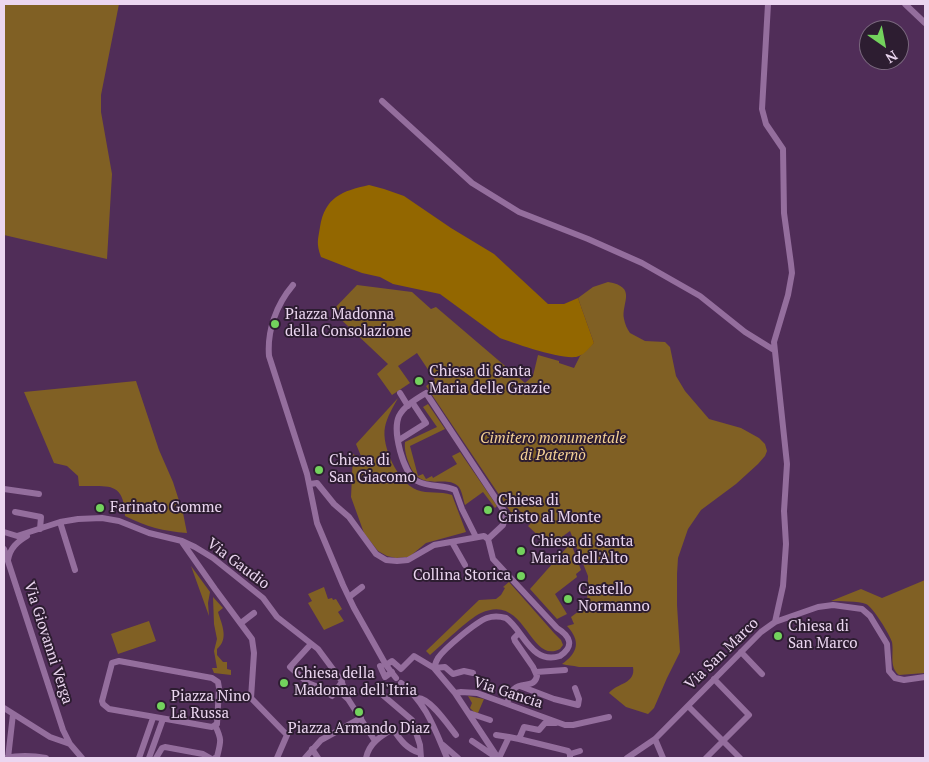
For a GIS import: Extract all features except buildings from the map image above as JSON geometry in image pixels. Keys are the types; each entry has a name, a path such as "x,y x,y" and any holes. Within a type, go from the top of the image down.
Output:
{"street":[{"path":"768,4 762,108 766,124 784,149 784,213 792,273 788,295 775,337 774,350 786,464 784,511 786,544 783,586 776,622"},
{"path":"906,4 925,23"},
{"path":"382,101 472,183 486,192 519,212 642,263 700,296 745,332 774,350"},
{"path":"293,285 279,306 268,342 269,356 310,484 317,523 348,597 383,665 418,698 425,708 447,758"},
{"path":"476,538 462,509 456,491 448,487 428,485 417,481 407,469 396,429 399,416 410,404 426,393 506,512 503,525 488,539"},
{"path":"399,440 426,423 400,394"},
{"path":"310,484 317,483 334,504 349,517 376,554 386,560 397,562 408,560 434,544 484,536 488,539 493,559 557,628 566,634 569,642 568,648 564,653 556,657 543,657 534,652 506,618 495,616 486,618 442,654 437,659 434,668 445,667 453,674 464,671 473,673"},
{"path":"4,489 39,494"},
{"path":"15,512 41,517 40,529"},
{"name":"Via Gaudio","path":"32,532 60,522 102,518 119,521 149,533 182,541 206,554 263,598 277,617 318,649 341,681 337,689 348,698 358,720"},
{"path":"60,522 76,570"},
{"path":"4,532 17,536 32,532"},
{"path":"8,561 14,546 32,532"},
{"path":"182,541 252,639 254,653 251,698 288,735 277,758"},
{"path":"452,542 465,565"},
{"name":"Via Giovanni Verga","path":"4,548 63,730 74,755 82,758"},
{"path":"196,563 206,554"},
{"path":"348,597 362,587"},
{"name":"Via San Marco","path":"627,758 655,739 761,632 776,622 826,605 862,609 870,616 887,644 889,671 894,678 904,680 925,677"},
{"path":"241,623 254,614"},
{"path":"507,703 512,690 534,682 537,676 515,641 514,638 519,633"},
{"path":"310,641 290,668 308,683 323,689 332,696"},
{"path":"741,652 762,674"},
{"name":"Via Gancia","path":"383,665 392,661 401,669 414,656 434,668 455,693 477,693 565,724 573,725 609,717"},
{"path":"119,661 216,680 220,688 218,721 215,725 212,727 163,720 109,709 102,704 112,663 119,661"},
{"path":"536,672 565,670"},
{"path":"706,758 749,715 714,679"},
{"path":"519,686 554,699 578,704 579,699 575,688"},
{"path":"378,691 412,720 417,732 421,756"},
{"path":"455,693 498,758"},
{"path":"418,698 423,698 429,702 456,735"},
{"path":"688,706 740,758"},
{"path":"4,708 54,739 70,744"},
{"path":"469,713 490,720"},
{"path":"13,714 6,758 31,755 44,758"},
{"path":"141,758 153,718"},
{"path":"148,758 163,720"},
{"path":"305,758 321,740 358,720 375,741"},
{"path":"519,739 524,727 539,730 545,723 560,722"},
{"path":"215,725 221,740 217,757 215,758"},
{"path":"366,758 375,741 393,729 405,746 421,756"},
{"path":"54,739 63,730"},
{"path":"496,735 568,751 574,755"},
{"path":"498,758 509,737"},
{"path":"655,739 663,758"},
{"path":"472,741 498,758"},
{"path":"440,743 458,758"},
{"path":"156,758 162,748 165,747 203,754 210,758"},
{"path":"313,748 318,758"}],"green space":[{"path":"6,4 119,4 101,95 101,112 112,174 107,259 4,235 4,7"},
{"name":"Cimitero monumentale di Paternò","path":"608,282 617,284 625,292 624,319 630,333 645,341 665,342 670,347 676,376 685,391 709,419 741,428 759,438 765,444 767,451 758,464 736,484 701,510 688,529 678,558 677,605 680,652 654,708 648,714 626,707 609,693 632,677 633,667 579,667 562,664 572,656 576,646 574,637 567,626 574,624 571,617 587,605 588,576 570,531 559,539 545,542 528,526 531,523 518,509 512,514 426,386 435,380 417,353 398,366 410,383 392,395 377,374 388,364 332,311 357,285 412,292 431,309 436,307 525,383 533,376 538,355 574,368 580,356 594,343 578,298 593,287"},
{"path":"136,381 159,450 173,482 187,533 155,528 125,516 121,496 112,488 106,486 79,486 78,476 67,466 54,463 24,392"},
{"path":"398,398 389,416 384,435 392,463 403,480 417,490 452,495 466,532 426,543 409,557 396,558 378,551 364,533 351,497 353,454 358,457 361,456 356,444"},
{"path":"428,404 445,429 410,446 418,476 423,474 426,479 432,476 433,478 457,464 452,456 460,452 497,506 495,508 483,492 465,505 458,486 447,482 427,481 421,479 415,474 407,457 405,442 437,427 423,407"},
{"path":"569,545 572,546 581,570 576,574 577,577 555,594 567,614 557,619 530,589"},
{"path":"191,566 210,592 208,603 209,616"},
{"path":"925,580 925,673 899,675 893,664 891,638 873,610 863,603 831,601 861,589 882,598"},
{"path":"509,582 561,640 563,645 560,649 550,651 541,647 518,619 508,612 496,609 476,616 430,655 426,651 479,600 496,599 501,595 505,588 503,587"},
{"path":"324,587 328,599 336,599 342,609 338,612 344,621 324,630 308,603 312,601 308,594"},
{"path":"213,597 223,608 218,612 224,636 221,645 217,649 217,655 223,662 227,662 227,669 231,670 231,675 214,673 212,668 217,668 214,651 217,639 214,624"},
{"path":"149,621 156,641 118,654 111,634"},
{"path":"468,696 484,699 478,713 470,708 472,703"}],"shaded area":[{"path":"369,185 404,196 494,254 548,304 564,304 578,298 594,343 583,354 573,357 552,354 528,347 500,338 440,294 393,284 380,277 362,273 321,257 318,239 322,217 326,209 336,197 343,193"}],"place":[{"name":"Piazza Madonna della Consolazione","path":"275,324"},
{"name":"Chiesa di Santa Maria delle Grazie","path":"419,381"},
{"name":"Chiesa di San Giacomo","path":"319,470"},
{"name":"Farinato Gomme","path":"100,508"},
{"name":"Chiesa di Cristo al Monte","path":"488,510"},
{"name":"Chiesa di Santa Maria dell'Alto","path":"521,551"},
{"name":"Collina Storica","path":"521,576"},
{"name":"Castello Normanno","path":"568,599"},
{"name":"Chiesa di San Marco","path":"778,636"},
{"name":"Chiesa della Madonna dell'Itria","path":"284,683"},
{"name":"Piazza Nino La Russa","path":"161,706"},
{"name":"Piazza Armando Diaz","path":"359,712"}]}
